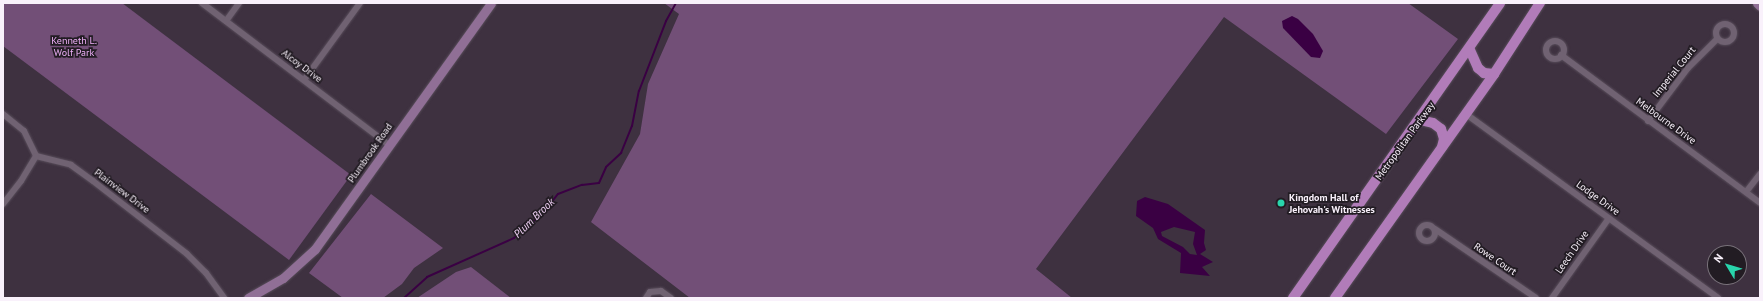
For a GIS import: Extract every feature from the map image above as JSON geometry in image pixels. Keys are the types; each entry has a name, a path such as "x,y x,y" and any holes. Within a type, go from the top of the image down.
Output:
{"main road":[{"name":"Metropolitan Parkway","path":"1293,298 1470,50 1500,3"},
{"path":"1335,298 1494,74 1540,3"},
{"path":"1470,50 1478,68 1484,73 1494,74"},
{"path":"1420,120 1433,123 1441,129 1444,139 1441,149"}],"street":[{"name":"Alcoy Drive","path":"202,3 389,145"},
{"path":"226,21 239,3"},
{"path":"304,80 360,3"},
{"name":"Plumbrook Road","path":"248,298 283,278 315,249 491,3"},
{"path":"1757,3 1760,6"},
{"name":"Imperial Court","path":"1648,121 1688,68 1717,39"},
{"name":"Melbourne Drive","path":"1561,55 1760,203"},
{"path":"3,114 24,131 36,156 21,181 3,204"},
{"name":"Lodge Drive","path":"1466,114 1718,298"},
{"name":"Plainview Drive","path":"36,156 71,165 93,181 187,254 206,273 224,298"},
{"path":"1746,192 1760,174"},
{"name":"Leech Drive","path":"1552,298 1609,218"},
{"path":"1433,239 1434,229 1425,225 1419,230 1423,240 1433,239 1443,236"},
{"name":"Rowe Court","path":"1434,229 1536,298"},
{"path":"646,298 650,292 661,290 671,298"}],"green space":[{"name":"Kenneth L. Wolf Park","path":"3,3 122,3 351,175 289,260 3,46"},
{"path":"664,3 1408,3 1458,39 1386,134 1224,17 1036,269 1072,298 690,298 591,222 640,134 648,84 679,14"},
{"path":"371,194 443,248 414,268 402,284 383,298 343,298 309,273"},
{"path":"471,267 511,298 417,298 456,272"}],"shaded area":[{"path":"1292,16 1298,19 1313,34 1323,51 1320,58 1311,57 1283,28 1282,21"},
{"path":"1145,197 1168,204 1205,230 1204,243 1206,250 1200,254 1213,262 1202,267 1210,276 1180,273 1181,253 1158,239 1153,228 1136,216 1137,201","holes":["1174,227 1195,232 1193,244 1197,255 1190,254 1183,247 1162,236 1161,232"]}],"waterway":[{"name":"Plum Brook","path":"404,298 427,277 514,238 543,213 558,194 582,185 599,183 606,167 621,153 632,126 639,91 666,21 676,3"}],"place":[{"name":"Kingdom Hall of Jehovah's Witnesses","path":"1281,203"}]}
